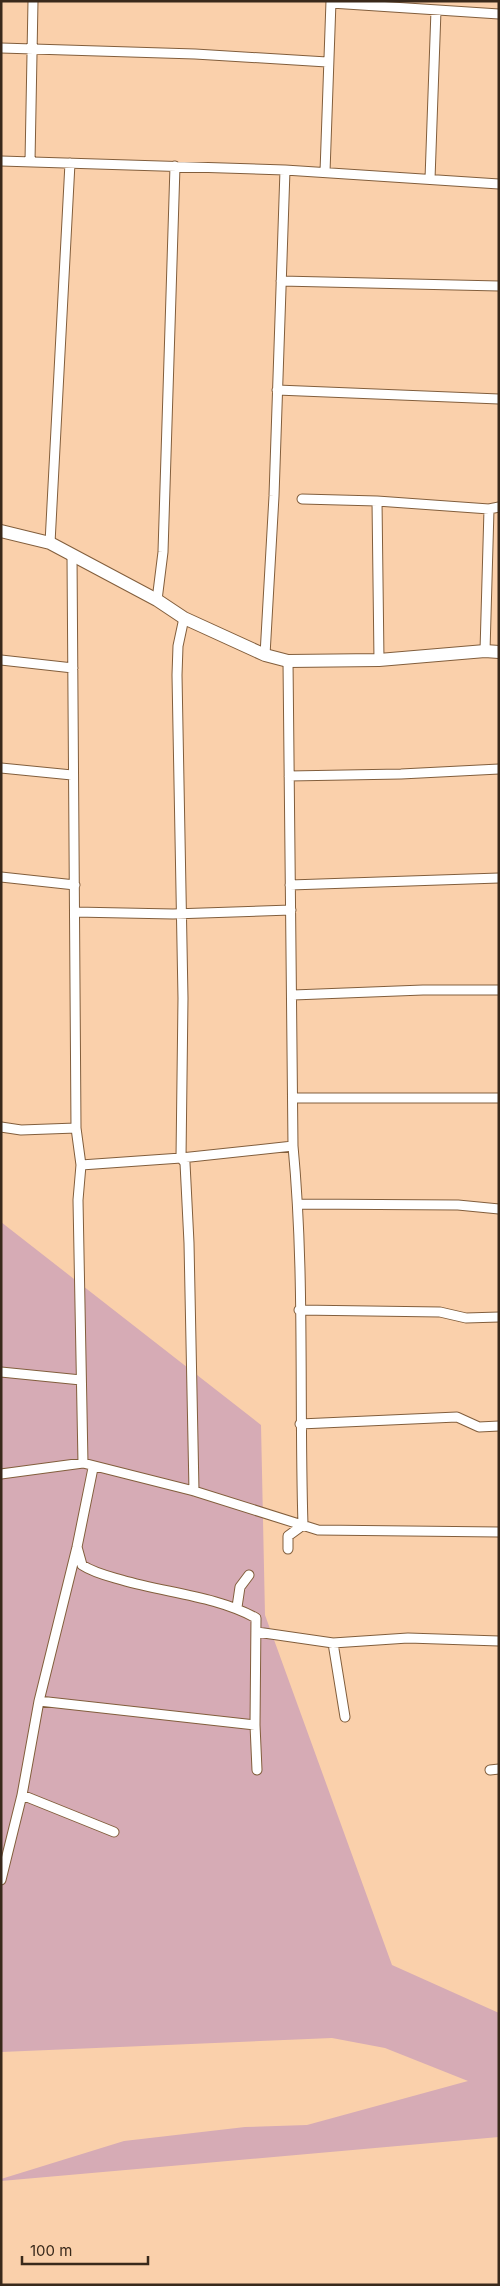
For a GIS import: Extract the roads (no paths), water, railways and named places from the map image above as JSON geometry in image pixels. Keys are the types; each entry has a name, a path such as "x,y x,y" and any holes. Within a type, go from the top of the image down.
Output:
{"street":[{"path":"30,161 33,1"},
{"path":"325,172 327,62 331,2 499,14"},
{"path":"430,180 436,10"},
{"path":"1,48 195,54 327,62"},
{"path":"1,161 285,170 499,184"},
{"path":"50,543 70,163"},
{"path":"157,600 163,552 175,166"},
{"path":"265,655 274,496 285,170"},
{"path":"281,281 499,286"},
{"path":"277,390 499,399"},
{"path":"302,499 377,501 489,509 499,507"},
{"path":"377,501 379,660"},
{"path":"485,651 489,509"},
{"path":"1,531 50,543 157,600 184,618 265,655 288,661 379,660 485,651 499,652"},
{"path":"72,555 72,775 75,885 76,1128 81,1165 78,1200 83,1464"},
{"path":"184,618 178,646 177,675 183,998 180,1158 185,1163 190,1243 194,1492"},
{"path":"1,660 73,668"},
{"path":"288,661 293,995 293,1146 299,1204 300,1424 303,1525"},
{"path":"1,768 72,775"},
{"path":"289,776 401,774 499,769"},
{"path":"1,877 75,885"},
{"path":"290,885 499,878"},
{"path":"75,912 181,913 291,910"},
{"path":"293,995 422,990 499,990"},
{"path":"294,1098 499,1098"},
{"path":"1,1128 21,1130 76,1128"},
{"path":"81,1165 180,1158 293,1146"},
{"path":"299,1204 458,1205 499,1209"},
{"path":"299,1310 440,1312 466,1318 499,1317"},
{"path":"1,1372 81,1380"},
{"path":"300,1424 457,1417 479,1426 499,1426"},
{"path":"1,1474 83,1464 194,1492 318,1530 499,1532"},
{"path":"1,1880 22,1795 39,1701 77,1547 93,1468"},
{"path":"288,1550 288,1536 303,1525"},
{"path":"77,1547 82,1565 92,1571 144,1586 237,1607 256,1618 255,1725 257,1770"},
{"path":"237,1607 240,1587 249,1575"},
{"path":"257,1632 333,1643 408,1638 499,1641"},
{"path":"333,1643 345,1716"},
{"path":"39,1701 255,1725"},
{"path":"22,1795 114,1832"}]}
